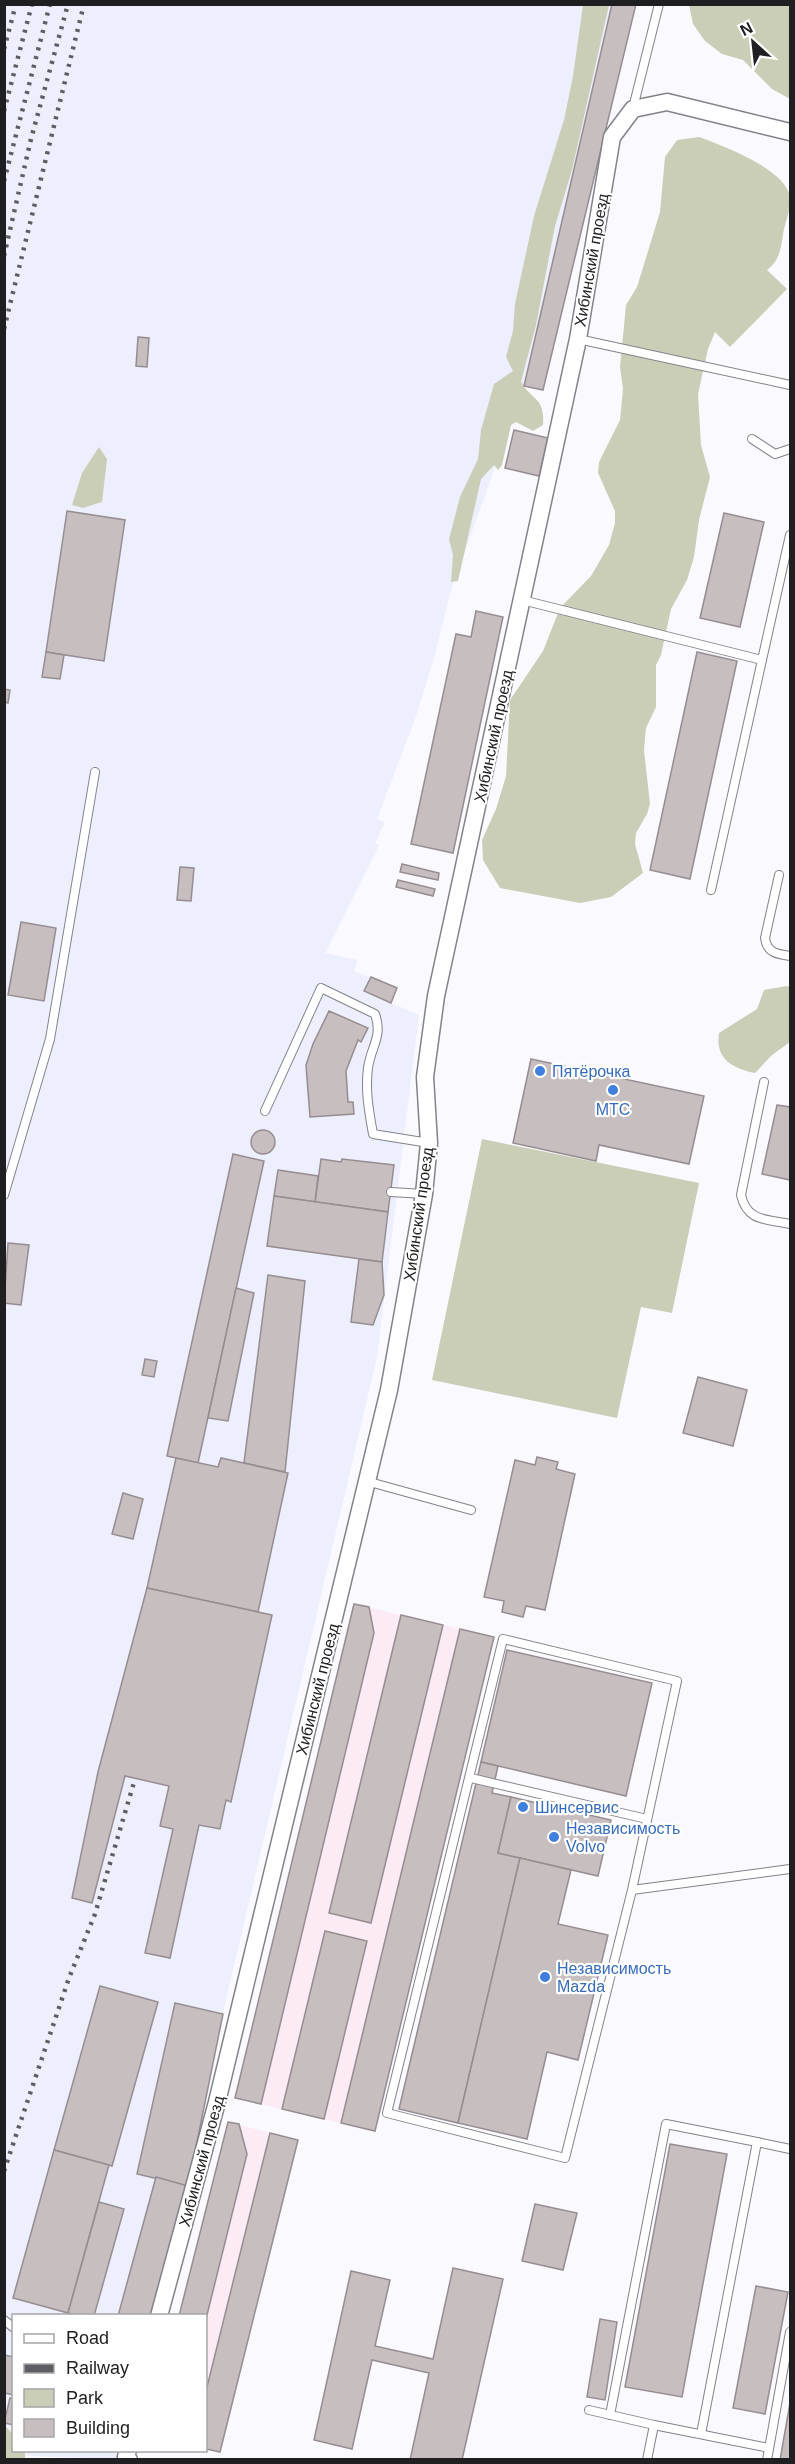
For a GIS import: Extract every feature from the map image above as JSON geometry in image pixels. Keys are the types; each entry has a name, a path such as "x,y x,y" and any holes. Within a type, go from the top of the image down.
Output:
{"street":[{"path":"633,109 667,102 790,132"},
{"name":"Хибинский проезд","path":"160,2314 217,2102 365,1481 389,1390 424,1194 429,1143 425,1077 436,996 578,339 612,137 633,109"}],"lane":[{"path":"633,109 659,4"},
{"path":"578,339 790,385"},
{"path":"752,439 775,454 790,449"},
{"path":"711,890 790,535"},
{"path":"522,600 762,660"},
{"path":"4,1195 50,1039 94,772"},
{"path":"779,875 765,938 766,947 772,952 790,956"},
{"path":"265,1111 321,988 375,1014 380,1028 368,1066 366,1094 373,1134 429,1143"},
{"path":"764,1082 741,1195 744,1209 753,1216 790,1224"},
{"path":"391,1192 424,1194"},
{"path":"365,1481 471,1510"},
{"path":"503,1639 677,1681 632,1890 565,2158 387,2113 471,1778 503,1639"},
{"path":"471,1778 647,1819"},
{"path":"632,1890 790,1869"},
{"path":"610,2415 666,2124 790,2149"},
{"path":"701,2434 757,2142"},
{"path":"767,2460 790,2332"},
{"path":"589,2410 769,2448"},
{"path":"646,2460 654,2425"}],"shaded area":[{"path":"5,5 612,5 524,386 450,593 432,665 415,719 377,819 385,822 375,843 379,845 325,953 358,960 354,971 397,988 391,1003 419,1015 377,1357 152,2314 12,2314 12,2452 121,2452 119,2459 5,2455"},
{"path":"354,1604 494,1637 375,2131 235,2098"},
{"path":"228,2122 298,2140 220,2452 207,2449 207,2314 180,2314"}],"green space":[{"path":"583,5 609,5 572,170 555,226 536,325 521,382 540,404 543,425 533,431 516,422 511,425 502,465 498,470 494,465 481,479 458,581 451,582 453,555 449,539 460,497 478,459 481,430 494,384 513,371 506,357 513,331 515,304 534,216 564,120"},
{"path":"689,5 790,5 790,99 772,89 743,60 722,54 705,41 693,24"},
{"path":"699,137 723,146 766,168 786,187 790,204 781,246 778,257 767,270 787,289 730,347 715,332 708,349 698,394 701,445 710,477 699,520 694,557 687,580 671,609 661,655 656,665 656,707 646,728 644,750 650,804 636,833 635,844 643,873 611,897 580,903 500,888 483,860 482,840 496,809 506,776 510,700 543,651 560,608 591,576 609,545 615,523 615,511 598,473 599,462 620,420 623,389 620,367 626,305 637,287 660,212 665,157 677,140"},
{"path":"99,447 107,459 102,502 83,508 72,505 82,473"},
{"path":"790,987 790,1042 772,1055 755,1073 732,1065 720,1050 719,1033 757,1009 764,990"},
{"path":"482,1139 699,1183 672,1313 641,1307 617,1418 432,1380"},
{"path":"4,2425 12,2433 12,2452 25,2452 25,2459 5,2459"}],"building":[{"path":"612,4 636,4 543,390 524,386"},
{"path":"138,337 149,338 147,367 136,366"},
{"path":"514,430 548,438 539,476 505,468"},
{"path":"67,511 125,520 104,661 46,652"},
{"path":"724,513 764,522 740,627 700,618"},
{"path":"476,611 503,617 453,853 411,844 456,634 471,637"},
{"path":"46,652 64,655 60,679 42,677"},
{"path":"697,652 737,661 690,879 650,870"},
{"path":"4,689 10,690 8,703 4,702"},
{"path":"402,864 439,873 438,880 400,872"},
{"path":"180,867 194,868 191,901 177,900"},
{"path":"398,880 435,889 433,896 396,887"},
{"path":"21,922 56,928 44,1001 8,995"},
{"path":"371,977 397,988 391,1003 364,991"},
{"path":"329,1011 368,1028 361,1042 358,1040 346,1071 348,1102 353,1102 354,1114 310,1117 306,1065"},
{"path":"531,1059 704,1096 689,1164 599,1145 596,1161 513,1143"},
{"path":"777,1105 790,1107 790,1180 762,1174"},
{"path":"263,1130 268,1131 274,1137 274,1147 268,1153 263,1154 258,1153 252,1147 251,1142 252,1137 258,1131"},
{"path":"233,1154 264,1161 198,1463 167,1456"},
{"path":"321,1159 394,1165 388,1212 315,1202"},
{"path":"278,1170 318,1176 315,1202 274,1196"},
{"path":"274,1196 388,1212 382,1262 267,1246"},
{"path":"8,1243 29,1245 21,1305 4,1303"},
{"path":"359,1259 382,1262 384,1295 373,1325 351,1322"},
{"path":"268,1275 305,1281 285,1472 244,1463"},
{"path":"236,1288 254,1293 228,1421 208,1418"},
{"path":"145,1359 157,1361 154,1377 142,1375"},
{"path":"698,1377 747,1390 733,1446 683,1433"},
{"path":"537,1457 558,1462 556,1469 575,1474 545,1610 526,1606 523,1617 502,1612 504,1601 484,1597 515,1460 535,1465"},
{"path":"176,1458 218,1467 221,1458 288,1473 258,1612 147,1588"},
{"path":"123,1493 143,1499 133,1539 112,1534"},
{"path":"147,1588 272,1615 231,1802 226,1800 220,1829 199,1825 170,1958 145,1953 173,1829 160,1826 169,1786 125,1776 92,1903 72,1898 98,1772"},
{"path":"354,1604 369,1607 374,1633 261,2104 235,2098"},
{"path":"401,1615 443,1625 371,1923 329,1913"},
{"path":"460,1629 494,1637 375,2131 341,2123"},
{"path":"507,1650 652,1683 626,1796 481,1762"},
{"path":"481,1762 498,1766 492,1793 511,1797 498,1853 520,1858 458,2123 399,2109"},
{"name":"Независимость Volvo","path":"511,1797 611,1820 598,1876 498,1853"},
{"name":"Независимость Mazda","path":"520,1858 571,1870 558,1924 608,1935 578,2060 547,2052 527,2139 458,2123"},
{"path":"325,1931 367,1941 324,2119 282,2109"},
{"path":"100,1986 158,2002 112,2166 54,2150"},
{"path":"175,2003 223,2014 188,2186 137,2174"},
{"path":"228,2122 239,2124 247,2154 207,2315 180,2314"},
{"path":"270,2133 298,2140 220,2452 207,2449 207,2387"},
{"path":"670,2144 727,2154 682,2397 625,2387"},
{"path":"54,2150 109,2165 68,2313 13,2298"},
{"path":"156,2177 188,2186 154,2314 119,2314"},
{"path":"99,2202 124,2209 95,2314 68,2313"},
{"path":"535,2204 577,2213 563,2270 522,2261"},
{"path":"453,2268 503,2279 462,2460 410,2460 429,2373 372,2360 352,2449 314,2440 351,2271 390,2280 375,2346 433,2359"},
{"path":"756,2286 788,2292 765,2414 733,2408"},
{"path":"600,2319 617,2322 605,2400 587,2397"},
{"path":"4,2355 12,2357 12,2395 4,2393"},
{"path":"10,2398 12,2398 12,2425 4,2423"},
{"path":"790,2403 790,2460 780,2460"}],"railway":[{"path":"4,49 16,4"},
{"path":"4,111 32,4"},
{"path":"4,181 50,4"},
{"path":"4,256 31,139 68,4"},
{"path":"4,329 84,4"},
{"path":"4,2171 69,1978 95,1914 135,1779"}],"place":[{"name":"Пятёрочка","path":"540,1071"},
{"name":"МТС","path":"613,1090"},
{"name":"Шинсервис","path":"523,1807"},
{"name":"Независимость Volvo","path":"554,1837"},
{"name":"Независимость Mazda","path":"545,1977"}]}
